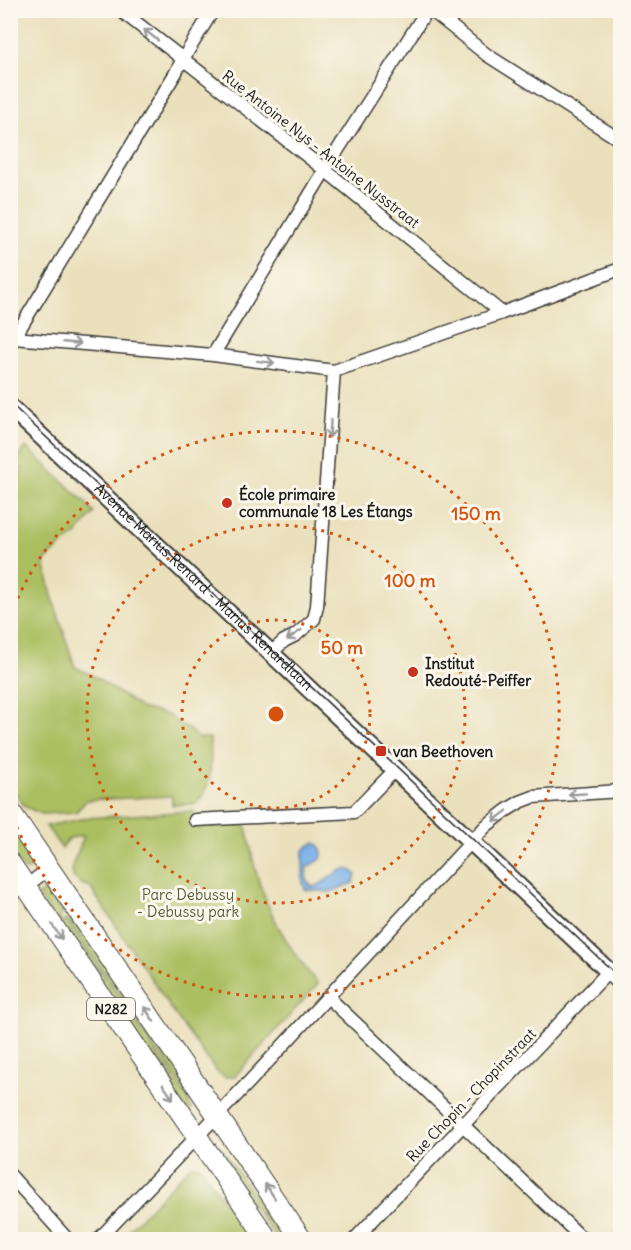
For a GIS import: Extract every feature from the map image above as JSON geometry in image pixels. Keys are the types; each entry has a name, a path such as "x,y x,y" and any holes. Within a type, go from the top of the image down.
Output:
{"main road":[{"name":"N282","path":"10,811 302,1239"},
{"name":"N282","path":"10,863 17,890 197,1136 268,1239"}],"street":[{"name":"Rue Antoine Nys - Antoine Nysstraat","path":"120,10 325,170 501,313"},
{"path":"213,10 12,339 213,355 334,371 621,269"},
{"path":"213,355 325,170 429,10 488,55 621,140"},
{"path":"271,653 314,619 317,606 334,371"},
{"name":"Avenue Marius Renard - Marius Renardlaan","path":"10,407 615,976"},
{"path":"195,820 354,812 395,770"},
{"path":"98,1239 328,997 486,826 507,810 533,797 621,792"},
{"path":"17,890 43,873 46,863"},
{"name":"Rue Chopin - Chopinstraat","path":"354,1239 463,1125 615,976"},
{"path":"328,997 584,1239"},
{"path":"10,1175 68,1239"},
{"path":"616,1239 621,1234"}],"green space":[{"path":"26,447 94,513 75,536 44,562 52,596 75,667 97,678 141,708 168,715 197,738 210,738 209,782 196,804 172,805 172,796 87,800 76,812 42,814 25,807 11,787 10,491 23,469 15,464"},
{"name":"Parc Debussy - Debussy park","path":"194,811 196,828 246,825 255,869 274,919 290,946 318,984 235,1076 225,1077 217,1072 180,1022 90,887 73,877 72,866 84,836 70,839 62,849 46,826 86,818"},
{"path":"10,820 36,863 31,869 25,870 11,855"},
{"path":"54,883 199,1096 192,1100 128,1006 131,1004 126,998 123,1000 47,888"},
{"path":"45,890 62,914 59,917 63,923 66,920 190,1102 188,1103 192,1109 187,1112 38,895"},
{"path":"221,1148 264,1211 261,1213 265,1219 269,1217 284,1239 277,1239 214,1153"},
{"path":"191,1165 200,1166 250,1239 120,1239"}],"water":[{"path":"315,843 320,846 322,855 320,860 307,867 307,878 310,885 313,887 318,885 346,869 356,875 353,883 330,892 306,890 303,885 303,854 306,848"}],"tram line":[{"path":"10,403 620,978"}],"place":[{"name":"École primaire communale 18 Les Étangs","path":"227,503"},
{"name":"Institut Redouté-Peiffer","path":"413,672"},
{"name":"van Beethoven","path":"381,751"}]}
